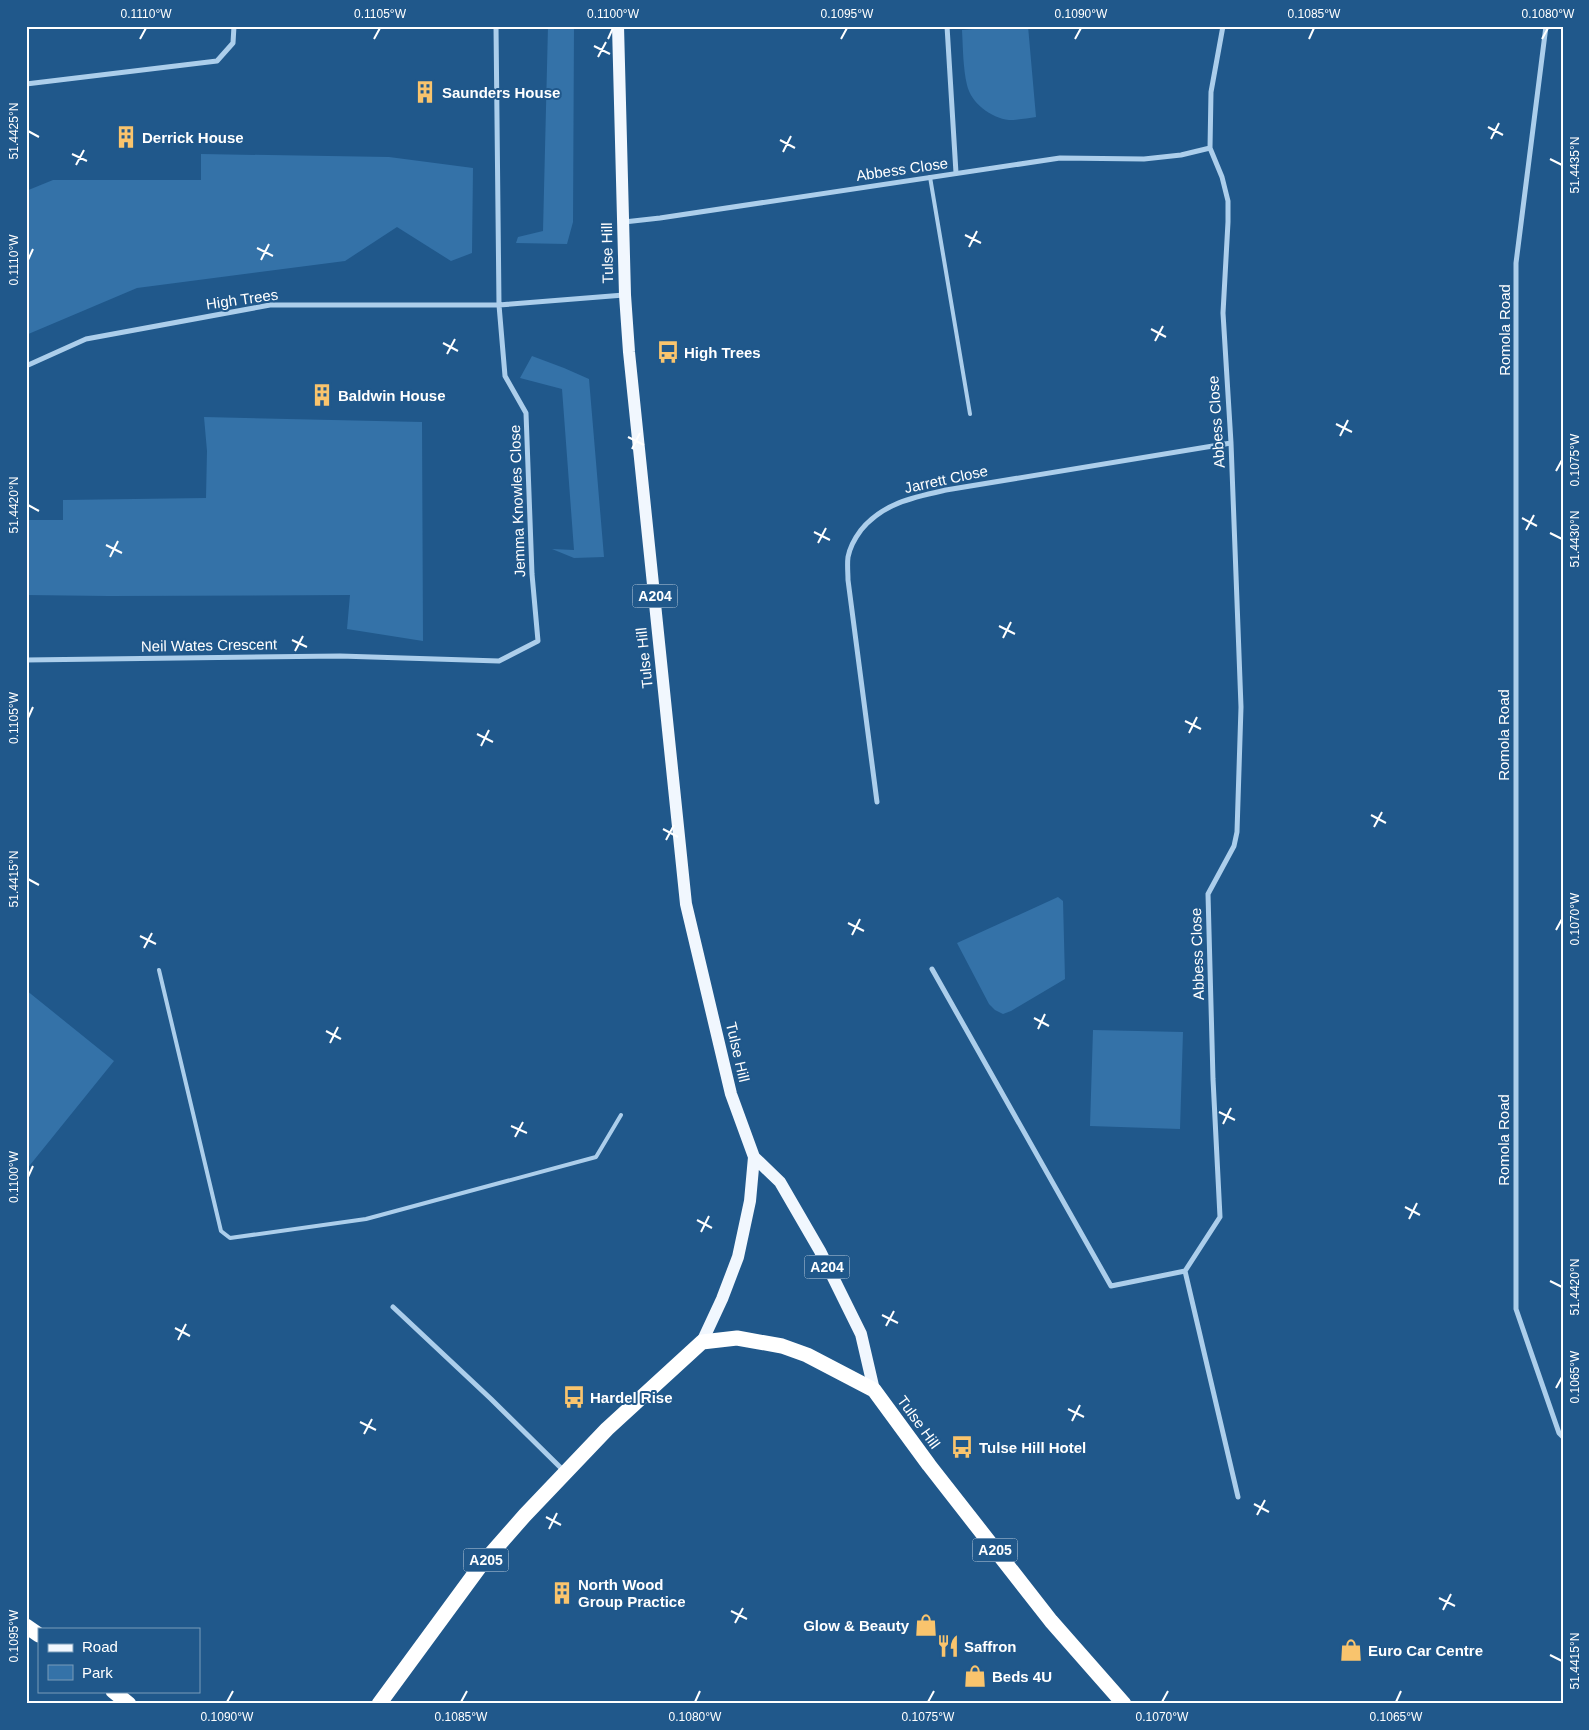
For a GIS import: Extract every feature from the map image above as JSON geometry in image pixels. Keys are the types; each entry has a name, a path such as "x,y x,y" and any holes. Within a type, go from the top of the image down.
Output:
{"highway":[{"name":"A205","path":"379,1703 481,1565 565,1472 607,1429 702,1342 737,1338 782,1346 807,1355 874,1390"},
{"name":"Tulse Hill","path":"874,1390 929,1466 1051,1621 1124,1704"},
{"path":"26,1626 38,1634"},
{"path":"114,1692 129,1704"}],"main road":[{"name":"Tulse Hill","path":"618,26 625,295 633,393 686,904 731,1094 754,1157 750,1201 738,1257 722,1299 702,1342"},
{"name":"Tulse Hill","path":"754,1157 780,1182 820,1251 861,1334 874,1390"}],"street":[{"path":"26,84 217,61 233,43 234,26"},
{"path":"496,26 500,305"},
{"path":"947,26 956,173"},
{"path":"1210,148 1211,92 1223,26"},
{"name":"Romola Road","path":"1546,26 1516,264 1516,1309 1559,1433 1563,1437"},
{"name":"Abbess Close","path":"624,222 1060,158 1144,159 1181,155 1210,148 1222,177 1228,201 1223,313 1231,443 1241,707 1237,832 1234,846 1208,894 1213,1070 1220,1217 1185,1272"},
{"name":"High Trees","path":"26,366 86,339 270,305 500,305 625,295"},
{"name":"Jemma Knowles Close","path":"500,305 505,376 526,413 532,574 538,641"},
{"name":"Jarrett Close","path":"877,802 848,580 848,556 854,538 870,519 892,504 937,492 1231,443"},
{"name":"Neil Wates Crescent","path":"26,660 340,656 499,661 538,641"},
{"path":"932,969 1111,1286 1185,1272 1238,1498"},
{"path":"392,1307 491,1399 565,1472"}],"lane":[{"path":"930,177 970,414"},
{"path":"159,970 221,1231 230,1238 366,1219 596,1157 621,1115"}],"green space":[{"path":"548,26 574,26 573,222 567,244 516,243 518,237 543,231"},
{"path":"1028,26 1036,117 1009,120 995,116 977,103 969,92 967,85 962,30"},
{"path":"201,154 389,157 473,168 472,253 451,261 397,227 345,261 137,288 26,335 26,191 53,180 201,180"},
{"path":"532,356 589,379 604,557 574,558 552,549 574,550 562,389 520,378"},
{"path":"204,417 422,422 423,641 347,629 350,595 26,595 26,520 63,520 63,500 206,498 207,451"},
{"path":"1058,897 1063,901 1065,979 1011,1011 1003,1014 995,1010 989,1004 957,943"},
{"path":"26,990 114,1061 26,1170"},
{"path":"1093,1030 1183,1032 1180,1129 1090,1126"}],"place":[{"name":"Saunders House","path":"425,92"},
{"name":"Derrick House","path":"126,137"},
{"name":"High Trees","path":"668,352"},
{"name":"Baldwin House","path":"322,395"},
{"name":"Hardel Rise","path":"574,1397"},
{"name":"Tulse Hill Hotel","path":"962,1447"},
{"name":"North Wood Group Practice","path":"562,1593"},
{"name":"Glow & Beauty","path":"926,1625"},
{"name":"Saffron","path":"948,1646"},
{"name":"Euro Car Centre","path":"1351,1650"},
{"name":"Beds 4U","path":"975,1676"}]}
